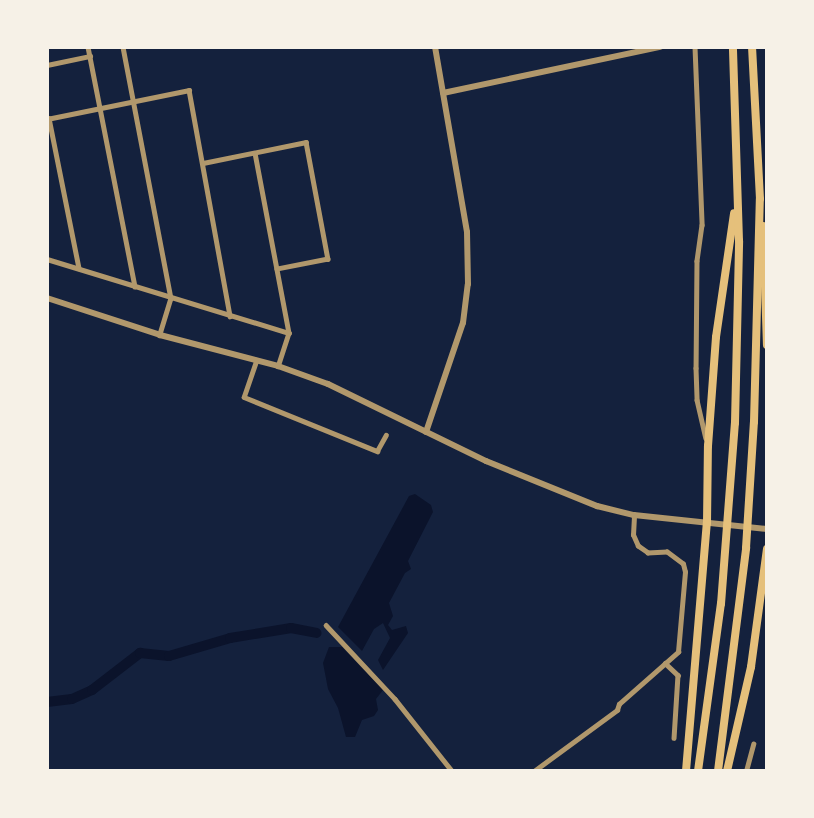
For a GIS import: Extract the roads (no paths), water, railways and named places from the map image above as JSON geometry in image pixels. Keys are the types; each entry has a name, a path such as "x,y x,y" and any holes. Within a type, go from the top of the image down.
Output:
{"highway":[{"path":"698,771 716,641 730,505 735,423 737,192 733,47"},
{"path":"752,47 766,265 767,345"},
{"path":"686,771 707,523 708,446 716,337 737,192"},
{"path":"718,771 737,628 749,507 760,199"},
{"path":"727,771 751,667 767,550"}],"street":[{"path":"88,47 135,286"},
{"path":"123,47 171,298 160,335"},
{"path":"426,432 463,323 468,284 467,232 435,47"},
{"path":"443,93 660,47"},
{"path":"695,47 702,212 697,400 708,446"},
{"path":"47,65 90,56"},
{"path":"79,268 48,119 189,90 230,316"},
{"path":"203,163 306,142 328,259 277,269"},
{"path":"255,153 289,333 278,366"},
{"path":"47,259 289,333"},
{"path":"47,298 160,335 278,366 360,398 426,432 566,495 634,514 767,529"},
{"path":"257,360 244,397 377,451 386,435"},
{"path":"534,771 617,710 619,704 678,652 685,572 680,560 672,554 648,553 638,546 633,535 634,514"},
{"path":"326,625 395,698 452,771"},
{"path":"665,663 678,675 674,738"},
{"path":"746,771 753,744"}],"water":[{"path":"415,494 431,505 433,512 408,561 411,569 405,573 389,603 393,616 388,625 392,630 406,626 408,633 383,670 378,660 390,638 383,623 374,629 362,651 338,627 409,496"},
{"path":"329,647 342,647 383,690 376,699 378,710 374,716 362,720 355,737 346,737 338,708 328,689 323,663"}],"waterway":[{"path":"47,702 72,699 92,690 140,653 169,656 230,638 291,628 317,633"}]}
